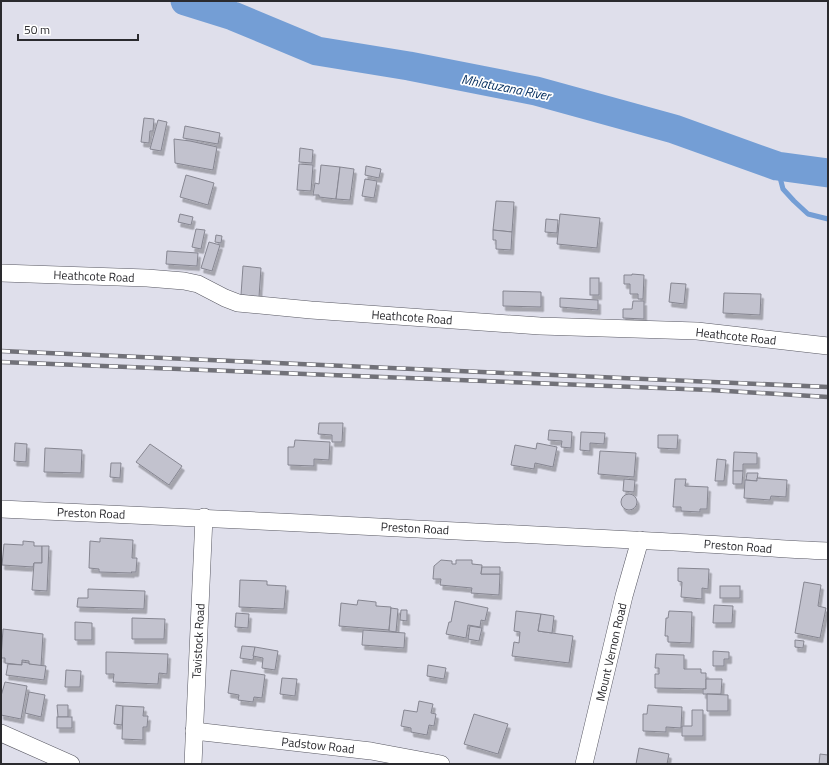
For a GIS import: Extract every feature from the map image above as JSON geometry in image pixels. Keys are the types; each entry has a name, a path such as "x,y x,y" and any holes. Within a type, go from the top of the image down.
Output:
{"street":[{"name":"Heathcote Road","path":"1,273 184,280 198,284 238,303 311,310 540,326 697,332 828,346"},
{"name":"Preston Road","path":"1,509 204,517 828,551"},
{"name":"Tavistock Road","path":"192,764 204,517"},
{"name":"Mount Vernon Road","path":"584,764 624,596 640,540"},
{"name":"Padstow Road","path":"194,731 371,751 441,764"},
{"path":"1,734 71,764"}],"building":[{"path":"144,118 154,119 153,131 150,131 149,143 141,142"},
{"path":"158,120 167,122 161,151 150,149"},
{"path":"185,126 220,133 218,144 183,138"},
{"path":"174,139 217,147 213,170 175,163"},
{"path":"300,148 313,150 312,163 299,162"},
{"path":"299,164 313,165 311,191 297,190"},
{"path":"321,165 340,167 336,199 313,195 315,183 319,184"},
{"path":"366,166 381,169 379,178 365,175"},
{"path":"340,167 354,169 350,200 336,199"},
{"path":"186,175 214,183 208,205 180,197"},
{"path":"365,179 377,181 374,198 362,196"},
{"path":"496,201 514,202 512,232 493,230"},
{"path":"180,214 193,217 191,225 178,222"},
{"path":"560,214 600,218 597,248 557,244"},
{"path":"546,219 558,220 557,233 545,232"},
{"path":"196,229 205,230 201,249 192,247"},
{"path":"493,230 512,232 511,250 496,249 496,240 493,240"},
{"path":"216,235 222,236 221,243 215,242"},
{"path":"209,242 220,245 212,271 201,268"},
{"path":"167,251 198,253 197,266 166,264"},
{"path":"243,266 261,268 259,297 241,295"},
{"path":"624,275 644,275 643,299 638,299 638,294 630,294 630,284 624,284"},
{"path":"590,278 599,278 599,295 590,295"},
{"path":"671,283 686,284 684,304 669,302"},
{"path":"503,291 541,292 541,307 503,306"},
{"path":"724,293 761,294 760,315 723,313"},
{"path":"560,298 598,300 598,310 560,307"},
{"path":"633,301 644,301 644,319 623,318 623,309 632,309"},
{"path":"319,423 343,423 342,442 332,442 332,435 318,434"},
{"path":"549,430 572,432 571,448 561,447 562,441 548,440"},
{"path":"581,432 605,433 604,444 590,443 590,451 580,450"},
{"path":"658,435 678,435 677,449 658,448"},
{"path":"295,440 330,442 329,460 314,459 314,466 288,465 288,447 294,447"},
{"path":"15,443 27,444 26,462 14,461"},
{"path":"537,443 557,447 553,467 535,463 534,469 511,465 515,445 536,449"},
{"path":"150,444 182,466 169,485 136,462"},
{"path":"45,448 82,450 81,473 44,472"},
{"path":"600,451 636,453 634,477 598,474"},
{"path":"734,452 757,453 757,464 743,464 743,471 733,471"},
{"path":"717,459 726,460 724,481 715,481"},
{"path":"111,463 121,463 120,478 110,477"},
{"path":"733,471 743,471 742,484 733,484"},
{"path":"747,473 758,473 757,481 746,480"},
{"path":"757,478 787,480 786,497 771,496 770,500 744,498 745,480 757,481"},
{"path":"624,479 635,480 634,492 623,491"},
{"path":"675,479 686,479 685,486 708,487 707,509 700,509 700,512 681,511 681,507 673,507"},
{"path":"626,494 632,494 637,499 635,508 632,510 626,510 621,505 621,499"},
{"path":"100,538 133,540 132,558 137,558 136,572 99,572 99,569 89,568 90,541 100,542"},
{"path":"23,541 34,542 34,546 42,546 42,563 34,563 33,567 2,565 4,544 23,545"},
{"path":"42,546 49,546 47,591 32,590 34,563 42,563"},
{"path":"441,560 452,561 452,564 456,564 456,560 472,560 472,564 482,565 481,574 500,574 499,595 471,593 472,588 440,585 441,579 433,579 434,566"},
{"path":"482,567 500,567 500,574 481,574"},
{"path":"678,568 709,569 708,589 702,588 702,599 681,597 682,582 678,581"},
{"path":"240,580 267,581 267,585 286,586 284,609 239,607"},
{"path":"804,582 821,585 818,606 826,608 820,638 795,633"},
{"path":"720,586 740,586 740,598 720,598"},
{"path":"88,589 145,591 144,609 77,607 78,598 88,598"},
{"path":"358,600 376,602 376,606 391,607 389,630 339,626 341,603 357,605"},
{"path":"455,601 488,608 485,621 481,620 480,627 468,625 466,638 446,634 449,622 451,622"},
{"path":"714,605 733,606 732,623 713,623"},
{"path":"391,608 398,609 396,632 389,631"},
{"path":"401,610 407,610 407,621 400,620"},
{"path":"516,611 541,614 538,631 573,636 569,663 512,656 514,642 519,643 520,632 514,631"},
{"path":"669,611 692,612 691,643 668,642 668,636 665,636 666,618 668,618"},
{"path":"236,613 249,614 248,628 235,627"},
{"path":"541,614 554,616 552,633 538,631"},
{"path":"132,618 165,619 164,639 132,639"},
{"path":"75,622 92,623 92,640 75,640"},
{"path":"470,626 482,628 479,641 468,639"},
{"path":"3,629 43,634 41,666 29,664 29,661 22,660 22,665 5,663 5,658 1,658"},
{"path":"363,630 405,633 404,648 362,645"},
{"path":"795,640 804,641 803,648 795,647"},
{"path":"242,646 255,647 253,660 240,658"},
{"path":"255,647 278,651 275,670 262,668 263,658 253,656"},
{"path":"713,651 729,652 729,659 724,659 724,666 713,666"},
{"path":"106,652 168,654 167,674 159,673 158,684 113,682 114,674 106,674"},
{"path":"656,654 684,655 684,669 701,669 701,673 706,673 706,689 655,688 655,674 659,674 659,668 655,668"},
{"path":"22,662 46,666 44,680 6,675 8,664 22,665"},
{"path":"428,665 446,668 444,679 427,676"},
{"path":"66,670 81,671 80,687 65,687"},
{"path":"231,670 265,675 262,698 254,697 253,702 238,700 239,695 228,693"},
{"path":"282,678 297,679 295,696 280,694"},
{"path":"706,679 722,679 721,694 703,694 703,689 706,689"},
{"path":"5,682 27,686 21,719 1,715 1,696"},
{"path":"29,692 45,695 41,717 25,713"},
{"path":"707,694 728,695 728,711 707,711"},
{"path":"419,701 433,704 431,713 436,714 434,726 429,725 427,735 411,732 411,728 401,726 404,710 417,712"},
{"path":"57,705 68,705 68,717 58,717"},
{"path":"116,705 123,706 122,725 114,724"},
{"path":"648,705 682,707 681,728 666,727 666,732 643,731 643,714 647,714"},
{"path":"123,706 144,707 143,716 148,716 147,727 143,727 143,740 122,739"},
{"path":"692,710 703,710 703,736 682,736 682,726 692,726"},
{"path":"474,714 508,724 498,754 464,744"},
{"path":"57,717 72,717 72,728 57,728"},
{"path":"639,748 669,754 667,764 636,764"},
{"path":"820,754 828,755 828,764 819,764"}],"waterway":[{"name":"Mhlatuzana River","path":"185,1 233,16 317,51 409,66 536,91 674,129 777,166 828,173"},
{"path":"777,166 783,189 794,201 808,214 828,219"}],"railway":[{"path":"1,351 828,387"},
{"path":"1,362 710,390 828,397"}]}
